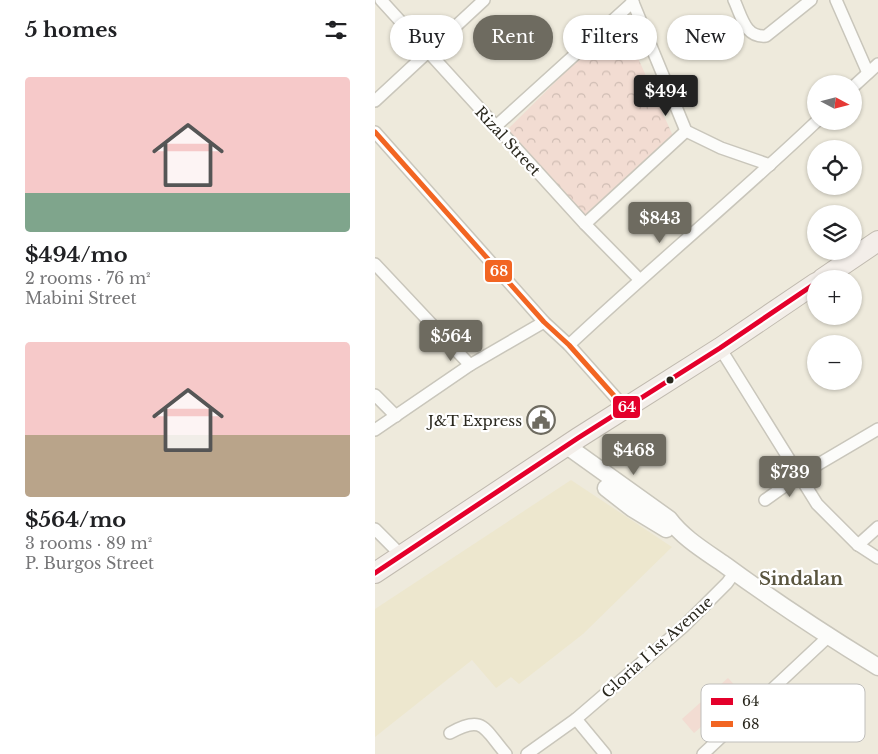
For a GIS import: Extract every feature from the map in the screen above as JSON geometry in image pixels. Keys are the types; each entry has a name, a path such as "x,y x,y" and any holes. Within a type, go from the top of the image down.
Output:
{"highway":[{"path":"835,270 878,241"},
{"path":"375,574 401,555 720,348 807,289"}],"main road":[{"path":"563,449 633,509 663,529 677,531 829,636 878,667"}],"street":[{"name":"Rizal Street","path":"381,0 394,15"},
{"path":"463,20 484,0"},
{"path":"734,0 749,33 757,37 766,36 811,0"},
{"path":"836,0 868,73"},
{"path":"495,127 633,1 686,131 721,148 770,166"},
{"path":"375,101 419,60"},
{"name":"Rizal Street","path":"433,60 585,224 639,279"},
{"path":"863,78 878,64"},
{"path":"569,344 639,279 770,166 808,130"},
{"path":"585,224 686,131"},
{"path":"375,132 544,322 569,344 625,408"},
{"path":"375,264 470,365"},
{"path":"375,430 470,365 544,322"},
{"path":"720,348 817,504 858,545 878,558"},
{"path":"375,394 396,416"},
{"path":"765,500 800,475 878,429"},
{"path":"858,545 878,527"},
{"path":"375,529 401,555"},
{"name":"Gloria I 1st Avenue","path":"527,754 576,720 683,627 727,583 735,572"},
{"path":"778,684 829,636"},
{"path":"576,720 605,754"},
{"path":"450,733 464,725 473,723 480,725 506,754"},
{"path":"703,754 716,742"}],"shaded area":[{"path":"571,480 672,547 583,634 519,684 511,677 496,688 472,660 375,737 375,609"}],"green space":[{"path":"578,60 639,60 673,136 582,222 502,135"},
{"path":"728,678 734,684 721,684"},
{"path":"701,702 701,727 694,733 682,719"}],"transit line":[{"name":"68","path":"375,132 544,322 569,345 625,408"},
{"name":"64","path":"375,573 807,289"}],"place":[{"name":"J&T Express","path":"541,420"}],"district":[{"name":"Sindalan","path":"801,579"}]}
